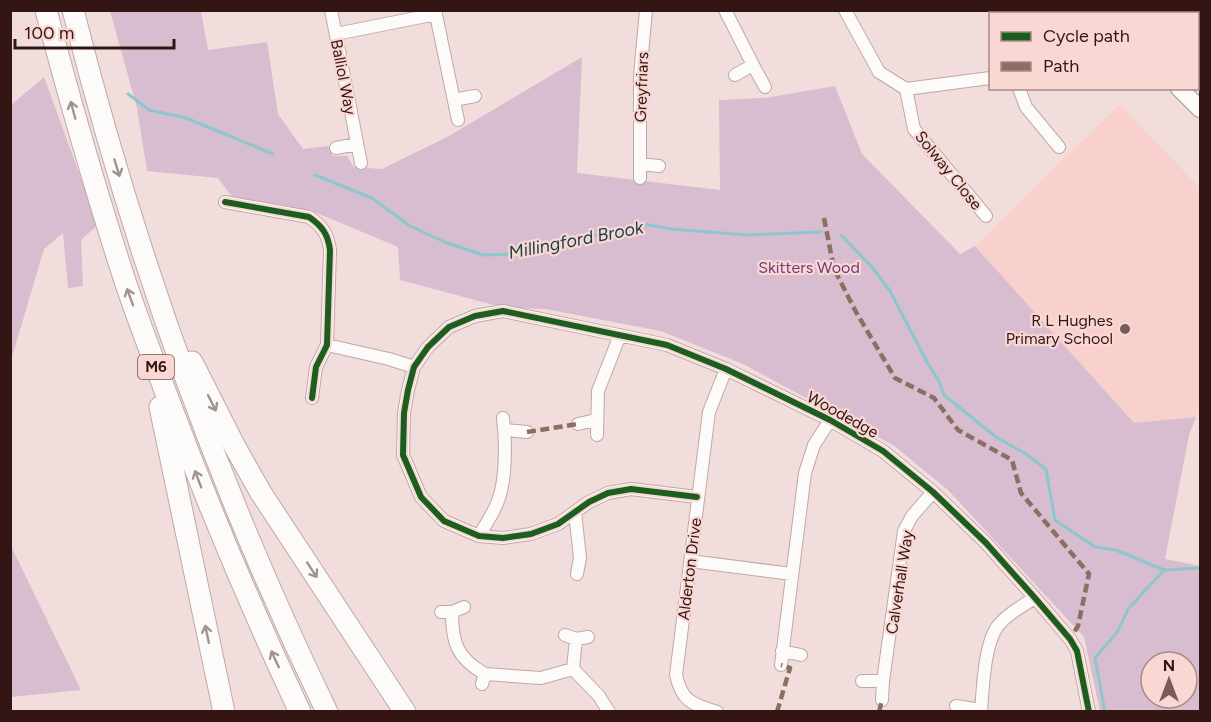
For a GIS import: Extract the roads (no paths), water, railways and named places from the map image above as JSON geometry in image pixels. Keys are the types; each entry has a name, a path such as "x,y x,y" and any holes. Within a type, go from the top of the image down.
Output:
{"highway":[{"name":"M6","path":"46,10 78,129 126,283 199,483 300,711"},
{"name":"M6","path":"73,10 90,80 149,275 197,410 270,588 327,711"},
{"name":"M6","path":"149,275 234,445 261,493 405,711"},
{"name":"M6","path":"146,338 224,711"}],"street":[{"name":"Balliol Way","path":"331,10 361,163"},
{"name":"Greyfriars","path":"640,178 640,76 646,10"},
{"path":"725,10 765,87"},
{"path":"844,10 879,72 906,89 989,78"},
{"path":"336,34 435,12 458,120"},
{"path":"735,75 753,65"},
{"name":"Solway Close","path":"906,89 914,129 986,216"},
{"path":"1020,90 1026,106 1059,147"},
{"path":"1181,90 1200,109"},
{"path":"454,100 475,96"},
{"path":"336,148 357,144"},
{"path":"640,164 659,166"},
{"path":"229,206 309,217 321,225 329,238 327,345 316,367 312,398"},
{"name":"Woodedge","path":"414,367 428,347 449,327 464,319 503,311 667,345 726,369 830,420 883,452 933,492 986,543 1035,598 1070,639 1077,651 1089,711"},
{"path":"597,435 598,392 620,335"},
{"path":"327,345 389,358 414,367 404,413 403,455 411,476 421,497 444,521 479,536 503,538 531,534 558,524 590,502 608,493 631,489 697,497"},
{"name":"Alderton Drive","path":"717,711 696,706 680,693 676,675 709,412 726,369"},
{"path":"578,424 596,420"},
{"path":"781,665 805,473 814,445 830,420"},
{"path":"479,536 499,498 503,474 504,424 527,432"},
{"name":"Calverhall Way","path":"882,700 904,531 912,516 933,492"},
{"path":"575,512 580,558 577,574"},
{"path":"690,561 792,574"},
{"path":"957,706 981,711 989,645 998,627 1035,598"},
{"path":"452,610 452,633 461,657 484,679 541,678 573,669"},
{"path":"576,637 573,669 599,696 609,711"},
{"path":"782,651 801,655"},
{"path":"862,681 883,681"}],"waterway":[{"name":"Millingford Brook","path":"128,94 149,110 186,118 273,154"},
{"name":"Millingford Brook","path":"315,175 372,198 410,226 447,243 483,255 515,254 643,224 671,229 746,235 821,232"},
{"name":"Millingford Brook","path":"841,235 872,267 890,291 939,381 944,395 996,437 1026,454 1046,469 1055,520 1095,547 1116,550 1164,570 1200,568"},
{"path":"1105,712 1095,658 1118,631 1128,609 1164,570"}],"place":[{"name":"R L Hughes Primary School","path":"1125,329"}],"park label":[{"name":"Skitters Wood","path":"809,267"}]}
